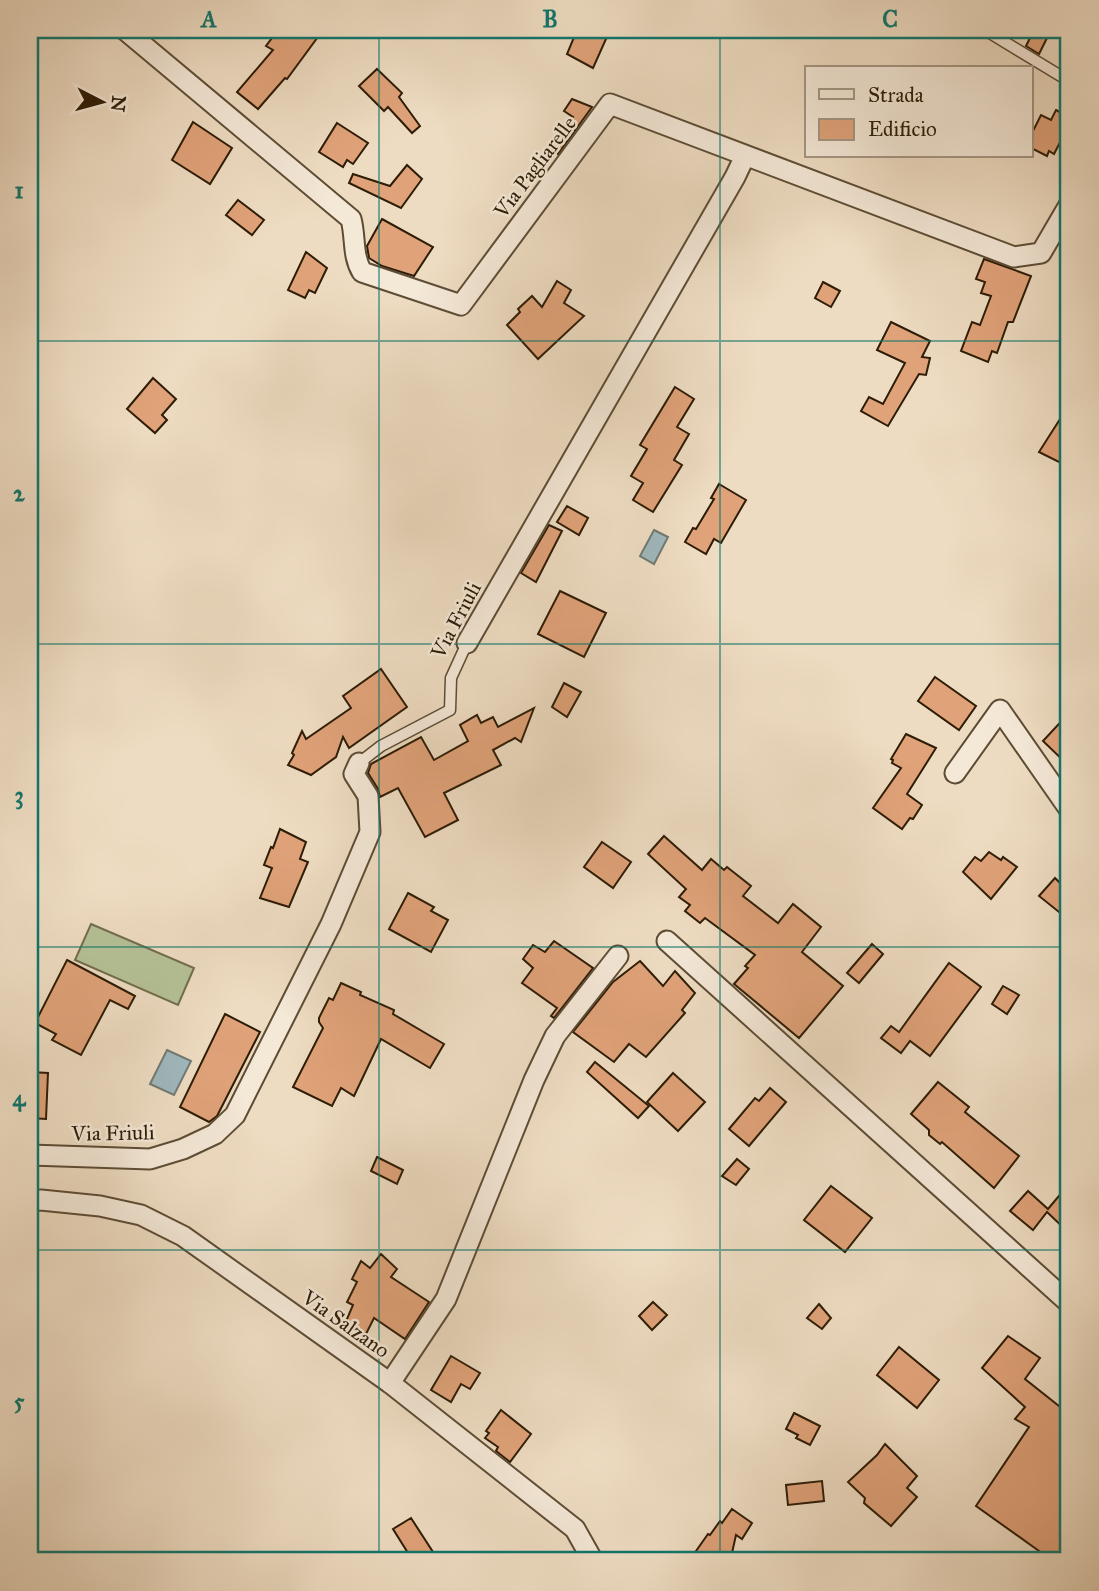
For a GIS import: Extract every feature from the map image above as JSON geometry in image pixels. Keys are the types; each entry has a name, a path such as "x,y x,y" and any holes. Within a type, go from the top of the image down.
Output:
{"street":[{"name":"Via Pagliarelle","path":"125,30 351,219 355,234 355,259 362,272 461,305 610,104 1014,257 1041,253 1069,205"},
{"name":"Via Friuli","path":"467,643 745,156"},
{"path":"955,773 1000,709 1069,809"},
{"name":"Via Friuli","path":"30,1155 150,1159 183,1149 215,1134 234,1115 331,924 370,832 368,796 354,774 359,763"},
{"path":"667,941 1069,1303"},
{"path":"390,1383 446,1299 529,1092 555,1036 618,956"},
{"name":"Via Salzano","path":"30,1201 100,1206 141,1215 183,1236 390,1383 575,1529 593,1561"}],"lane":[{"path":"985,30 1069,80"},
{"name":"Via Friuli","path":"359,763 381,746 450,710 451,678 467,643"}],"green space":[{"path":"91,924 194,968 178,1005 75,960"}],"water":[{"path":"654,530 668,537 654,564 640,556"},
{"path":"167,1050 191,1061 174,1095 150,1084"}],"building":[{"path":"278,30 323,30 287,79 285,78 258,109 237,92 273,50 266,46"},
{"path":"577,30 610,30 593,68 567,54"},
{"path":"1034,30 1051,30 1039,54 1026,46"},
{"path":"377,69 402,93 399,97 420,126 412,133 388,107 384,111 359,86"},
{"path":"572,99 592,107 558,154 550,147 573,117 564,111"},
{"path":"1056,110 1069,117 1069,125 1054,154 1049,151 1047,156 1032,148 1032,133 1041,115 1051,120"},
{"path":"193,122 232,148 210,184 172,160"},
{"path":"337,123 368,143 353,164 347,160 343,167 319,152"},
{"path":"407,165 422,179 401,208 349,183 353,174 390,186"},
{"path":"238,200 264,220 252,235 226,215"},
{"path":"382,219 433,247 414,276 382,266 369,258 367,246"},
{"path":"306,252 327,268 315,293 309,290 305,298 288,290"},
{"path":"984,259 1031,276 1013,322 1008,322 997,353 992,351 988,362 961,351 972,322 980,325 991,296 981,293 985,282 976,279"},
{"path":"557,281 571,290 564,303 584,316 538,359 507,325 520,312 518,309 532,296 542,307"},
{"path":"823,282 840,291 831,307 815,298"},
{"path":"891,322 930,341 922,357 930,358 926,375 919,374 888,426 861,411 869,397 883,404 905,363 877,350"},
{"path":"153,378 176,399 162,415 167,420 155,433 127,409"},
{"path":"675,387 694,399 677,427 689,434 674,460 682,465 653,512 633,500 643,483 631,476 647,449 640,445"},
{"path":"1069,405 1069,467 1039,452"},
{"path":"719,484 746,500 721,543 714,539 706,554 685,542 714,499 711,498"},
{"path":"567,506 588,518 579,535 557,522"},
{"path":"549,525 562,531 536,582 521,573"},
{"path":"560,591 606,613 584,657 538,634"},
{"path":"381,669 407,707 349,748 343,737 336,757 311,775 288,765 302,731 306,739 351,708 343,696"},
{"path":"935,677 976,706 959,730 918,701"},
{"path":"564,683 581,692 567,717 552,707"},
{"path":"534,708 521,742 515,738 493,750 501,765 444,793 458,820 425,837 398,788 380,797 368,773 371,764 421,737 434,760 468,741 460,725 477,715 481,723 493,717 498,727"},
{"path":"1069,713 1069,766 1043,741"},
{"path":"906,734 936,748 907,794 922,805 902,829 873,808 901,768 892,763 891,759"},
{"path":"280,829 306,842 300,859 308,862 289,907 260,898 272,868 264,865"},
{"path":"664,836 702,870 711,859 724,870 727,867 751,886 743,896 778,923 793,904 821,927 802,952 843,986 799,1038 734,984 755,955 705,918 700,923 685,911 690,905 679,897 686,889 648,854"},
{"path":"602,842 631,862 613,888 584,867"},
{"path":"989,852 1001,860 1003,857 1017,867 991,899 963,872 975,857 981,861"},
{"path":"1055,878 1069,892 1069,920 1039,896"},
{"path":"408,893 434,907 431,911 448,920 431,952 389,929"},
{"path":"554,941 593,968 554,1018 551,1016 557,1008 522,983 533,968 523,959 533,945 545,952"},
{"path":"872,944 883,954 859,983 847,973"},
{"path":"67,960 135,996 128,1009 110,1000 81,1055 52,1040 56,1034 35,1023"},
{"path":"640,961 663,986 675,971 695,993 682,1010 685,1013 646,1057 629,1044 614,1062 573,1032 613,982"},
{"path":"949,963 981,987 930,1056 910,1041 901,1053 881,1038 891,1026 899,1032"},
{"path":"341,983 394,1010 393,1014 444,1044 430,1068 381,1039 354,1096 341,1088 332,1106 293,1087 323,1028 319,1018 329,998 333,1000"},
{"path":"1003,986 1019,995 1007,1014 992,1004"},
{"path":"225,1014 260,1032 217,1116 209,1122 180,1107"},
{"path":"595,1062 649,1106 638,1118 587,1072"},
{"path":"30,1072 48,1073 46,1119 30,1118"},
{"path":"673,1073 705,1102 678,1131 647,1102"},
{"path":"938,1082 969,1107 965,1112 1019,1156 994,1188 942,1142 940,1144 929,1135 929,1130 911,1114"},
{"path":"770,1088 786,1102 749,1146 729,1129 755,1098 759,1101"},
{"path":"377,1157 403,1170 397,1184 371,1171"},
{"path":"737,1159 749,1169 736,1185 722,1176"},
{"path":"1069,1184 1069,1233 1047,1212 1033,1230 1010,1211 1028,1191 1048,1209"},
{"path":"831,1186 872,1218 845,1252 804,1220"},
{"path":"381,1254 397,1269 391,1277 429,1302 405,1339 374,1318 365,1336 344,1326 353,1305 347,1302 357,1282 352,1279 361,1261 370,1268"},
{"path":"653,1302 667,1315 652,1330 639,1316"},
{"path":"819,1304 831,1318 822,1329 807,1318"},
{"path":"1008,1336 1040,1358 1025,1379 1069,1414 1069,1561 1053,1561 976,1506 1029,1427 1015,1419 1025,1407 982,1368"},
{"path":"899,1347 939,1380 917,1408 877,1375"},
{"path":"451,1356 480,1373 470,1389 461,1384 451,1402 431,1390"},
{"path":"501,1410 531,1434 510,1462 496,1451 498,1447 485,1438 489,1433 486,1431"},
{"path":"794,1413 820,1426 810,1445 786,1429"},
{"path":"885,1444 917,1476 907,1488 917,1497 891,1526 864,1503 865,1498 848,1482"},
{"path":"822,1481 824,1501 788,1505 786,1485"},
{"path":"732,1509 752,1523 742,1539 736,1535 732,1553 727,1552 721,1561 689,1561 708,1534 710,1535 720,1521 722,1523"},
{"path":"411,1518 433,1552 419,1561 413,1561 393,1529"}]}
